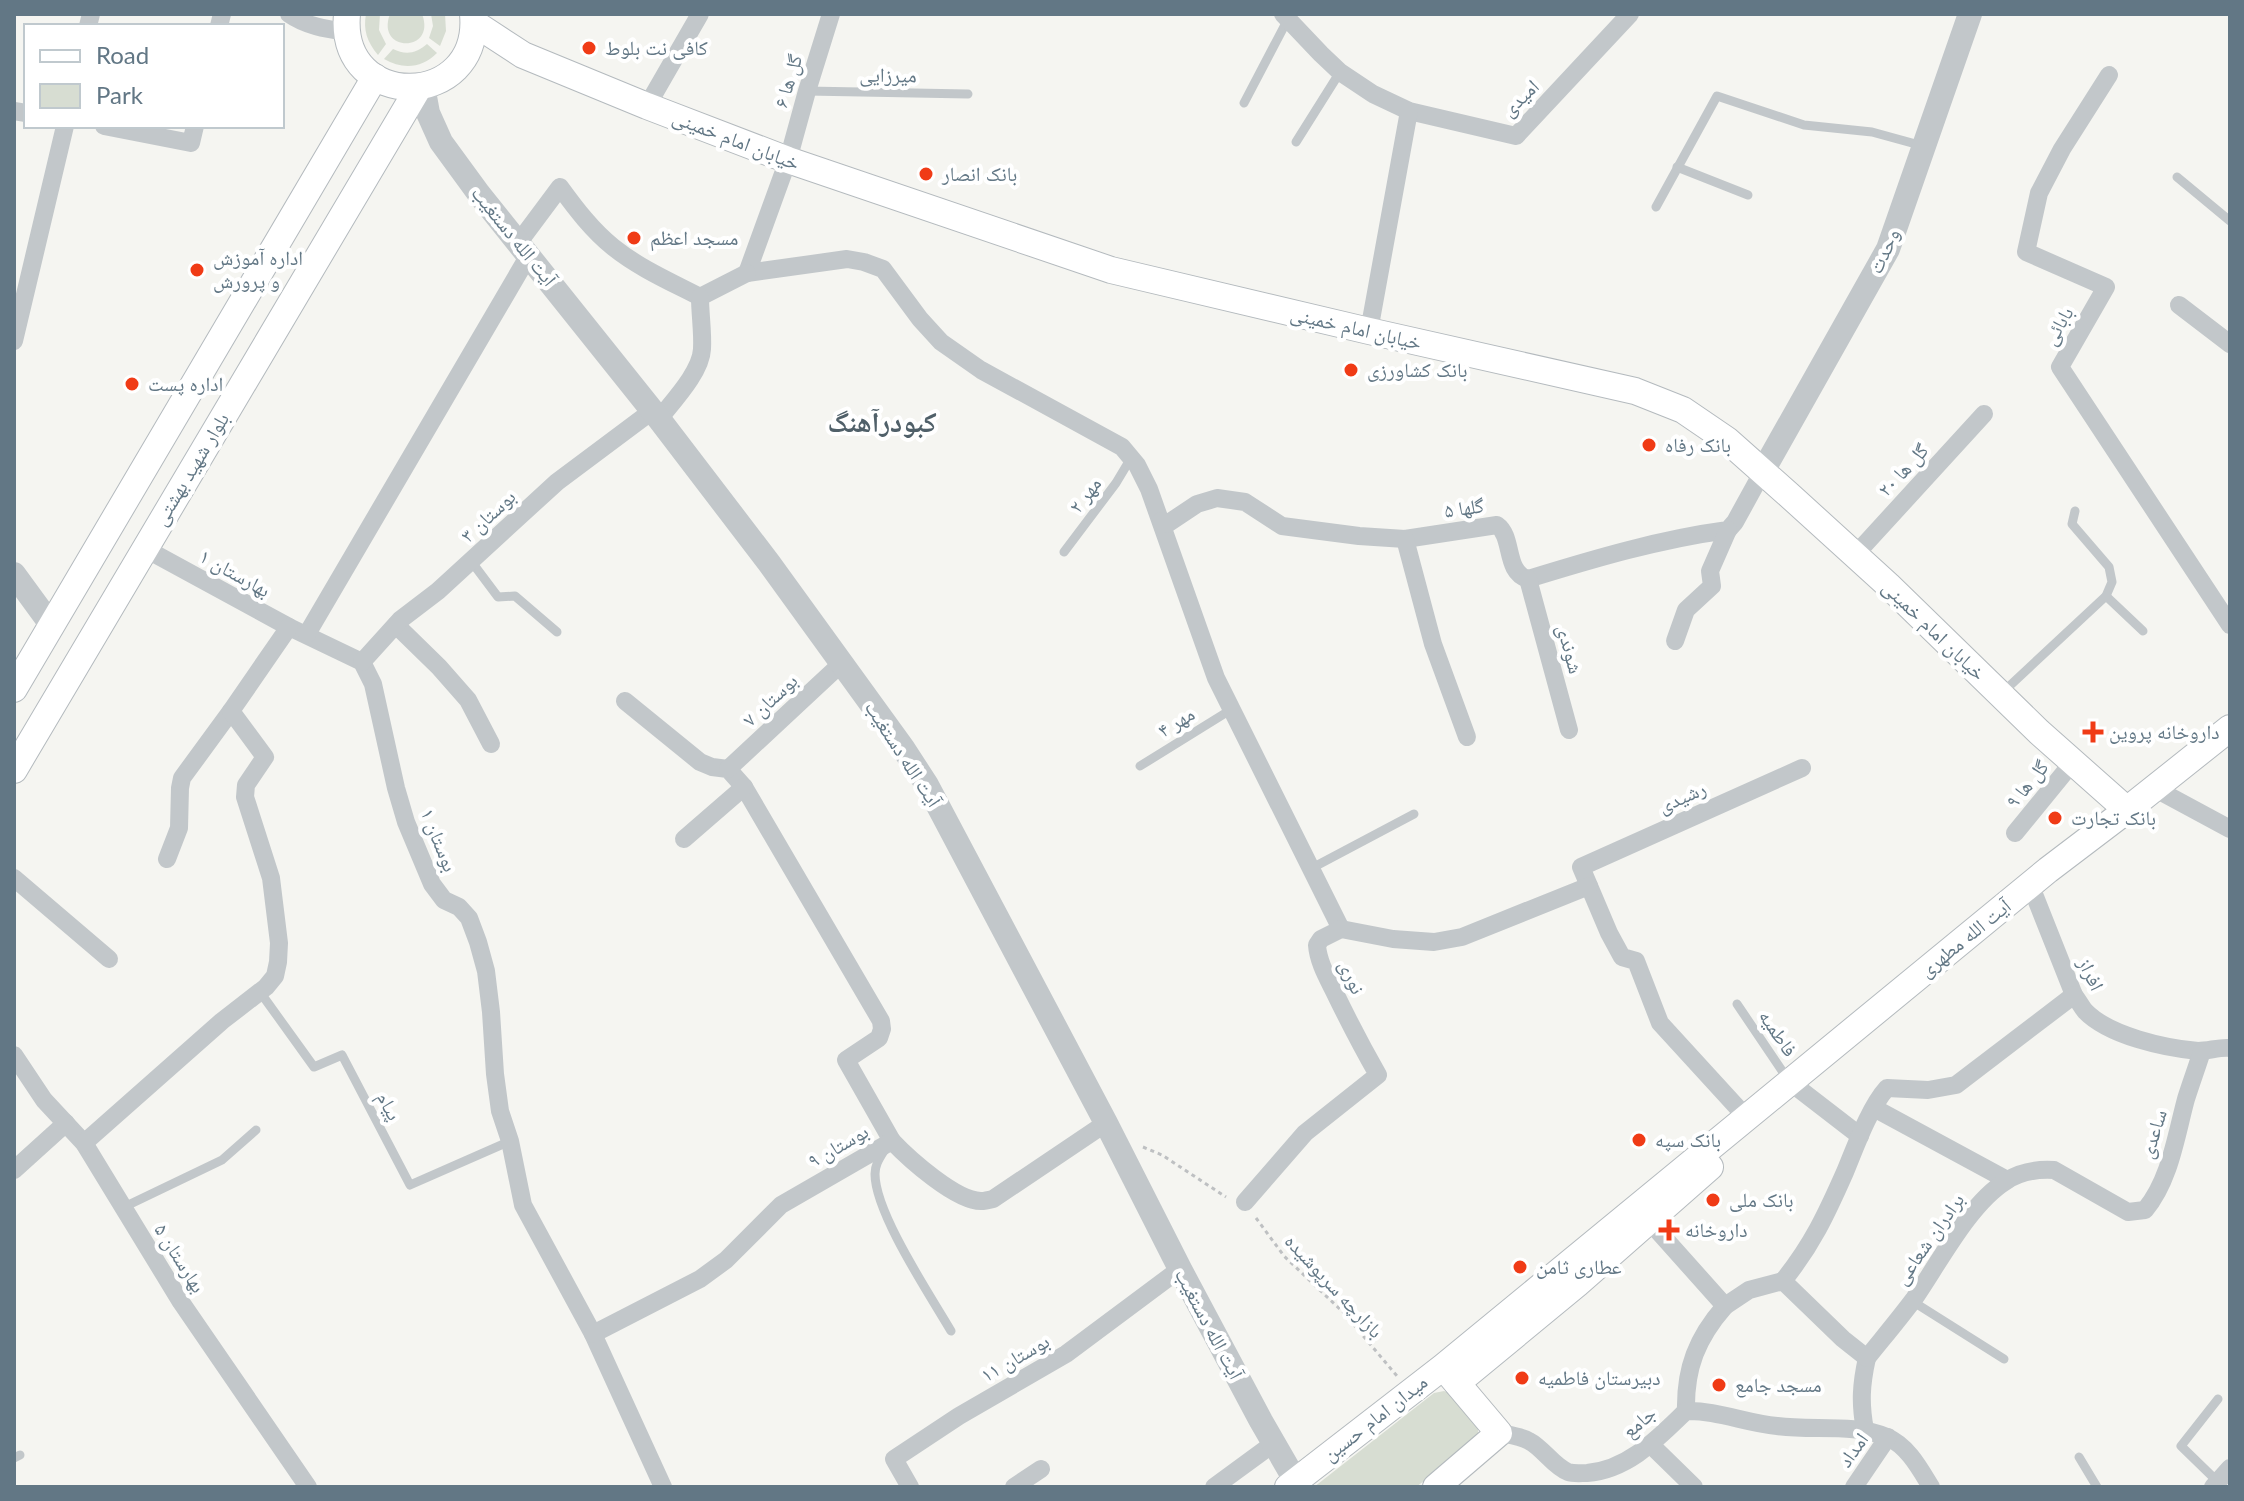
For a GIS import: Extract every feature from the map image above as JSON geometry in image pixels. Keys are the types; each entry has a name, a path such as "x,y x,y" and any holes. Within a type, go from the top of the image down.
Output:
{"main road":[{"path":"346,23 351,48 359,63 375,77 396,86 421,86 442,78 458,65 471,41 473,18"},
{"name":"خیابان امام خمینی","path":"473,18 523,55 647,106 788,160 1111,270 1635,391 1683,410 1727,440 1763,471 2127,810"},
{"name":"بلوار شهید بهشتی","path":"14,689 375,77"},
{"name":"بلوار شهید بهشتی","path":"14,770 421,86"},
{"path":"195,383 229,404"},
{"name":"آیت الله مطهری","path":"1450,1375 1746,1117 2030,884 2230,728"},
{"name":"آیت الله مطهری","path":"2186,763 2206,761 2230,753"},
{"name":"آیت الله مطهری","path":"1450,1375 1650,1222 1721,1157 1746,1117"},
{"name":"میدان امام حسین","path":"1289,1485 1409,1391 1450,1375 1499,1433"},
{"path":"1436,1487 1499,1433"}],"street":[{"path":"289,14 310,25 346,23"},
{"path":"647,106 700,14"},
{"name":"امیدی","path":"1409,111 1516,136 1630,14"},
{"name":"وحدت","path":"1763,471 1888,249 1970,14"},
{"name":"گل ها ۶","path":"747,273 788,160 826,16"},
{"path":"1286,17 1340,72 1373,94 1409,111 1369,331"},
{"name":"بابائی","path":"2109,75 2062,149 2039,193 2026,252 2106,287 2060,367 2230,625"},
{"name":"آیت الله دستغیب","path":"421,86 428,113 441,142 769,563 927,785 1274,1443 1289,1485"},
{"path":"14,341 65,128"},
{"path":"114,128 191,143 195,128"},
{"path":"362,662 307,634 560,187 597,233 616,249 700,297 747,273 847,259 864,262 883,269 941,342 981,370 1122,447 1131,458 1149,489 1216,678 1341,929"},
{"name":"بوستان ۳","path":"362,662 396,625 557,482 655,415 685,385 702,351 700,297"},
{"path":"2179,305 2230,344"},
{"name":"گل ها ۲۰","path":"1855,555 1984,414"},
{"path":"1675,641 1686,610 1712,586 1710,571 1728,530 1763,471"},
{"name":"گلها ۵","path":"1161,521 1167,524 1197,504 1217,498 1232,499 1258,509 1282,526 1333,533 1405,539 1497,525 1502,529 1514,568 1520,577 1528,579"},
{"path":"1528,579 1645,547 1728,530"},
{"path":"1405,539 1433,644 1467,737"},
{"name":"بهارستان ۱","path":"144,548 307,634"},
{"path":"14,574 52,626"},
{"name":"شوندی","path":"1528,579 1569,730"},
{"path":"396,625 468,700 491,744"},
{"path":"167,859 179,828 182,778 289,627"},
{"name":"بوستان ۱","path":"362,662 373,684 406,822 432,884 444,900 459,907 469,918 478,942 488,984 500,1111 510,1141 523,1205 593,1334 663,1487"},
{"name":"بوستان ۷","path":"728,769 842,663"},
{"path":"625,701 700,762 728,769 744,787 881,1021 879,1038 846,1060 892,1141"},
{"path":"84,1143 275,976 279,943 271,878 245,797 246,785 265,757 231,711"},
{"name":"گل ها ۹","path":"2015,833 2073,762"},
{"name":"رشیدی","path":"1589,886 1581,867 1802,768"},
{"path":"684,839 744,787"},
{"path":"2154,788 2230,829"},
{"path":"14,878 109,959"},
{"name":"افراز","path":"2030,884 2074,995 2086,1011 2119,1032 2157,1044 2202,1051 2230,1048"},
{"path":"1589,886 1622,957 1636,961 1660,1023 1746,1117"},
{"name":"نوری","path":"1245,1202 1305,1133 1378,1075 1325,973 1317,951 1321,939 1341,929 1393,939 1434,942 1462,937 1589,886"},
{"path":"1686,1411 1685,1391 1690,1365 1700,1340 1725,1306 1749,1290 1783,1281 1806,1253 1860,1136 1887,1088 1928,1090 1956,1085 2074,995"},
{"name":"ساعدی","path":"2128,1212 2145,1210 2153,1201 2172,1153 2202,1051"},
{"name":"بهارستان ۵","path":"14,1055 44,1100 84,1143 181,1302 308,1487"},
{"path":"1790,1082 1860,1136"},
{"path":"1874,1108 2007,1180"},
{"path":"14,1170 66,1123"},
{"name":"بوستان ۹","path":"593,1334 700,1279 726,1260 781,1205 892,1141 944,1185 980,1201 993,1199 1109,1128"},
{"name":"برادران شعاعی","path":"1867,1358 1912,1301 1972,1213 1987,1195 2007,1180 2040,1169 2054,1170 2128,1212"},
{"path":"1650,1222 1725,1306"},
{"name":"بوستان ۱۱","path":"910,1487 894,1459 959,1416 1066,1354 1180,1269"},
{"path":"1783,1281 1867,1358 1861,1384 1865,1430"},
{"name":"جامع","path":"1499,1433 1531,1442 1568,1472 1578,1473 1597,1472 1617,1465 1651,1445 1686,1411 1709,1412 1778,1426 1865,1430 1888,1437"},
{"path":"1888,1437 1903,1446 1931,1487"},
{"name":"امداد","path":"1854,1487 1888,1437"},
{"path":"1214,1487 1274,1443"},
{"path":"1651,1445 1694,1487"},
{"path":"1014,1487 1041,1469"}],"lane":[{"path":"1244,103 1286,17"},
{"path":"1296,142 1340,72"},
{"name":"میرزایی","path":"807,91 968,94"},
{"path":"1656,207 1717,96 1804,125 1872,132 1923,146"},
{"path":"1677,167 1748,195"},
{"path":"2177,177 2230,221"},
{"name":"مهر ۲","path":"1064,552 1131,458"},
{"path":"2001,695 2106,596 2112,582 2109,567 2072,524 2075,511"},
{"path":"471,561 498,597 515,596 557,632"},
{"path":"2106,596 2143,631"},
{"name":"مهر ۴","path":"1140,766 1232,709"},
{"path":"1312,868 1414,814"},
{"name":"پیام","path":"260,992 314,1067 342,1055 410,1185 510,1141"},
{"name":"فاطمیه","path":"1737,1004 1790,1082"},
{"path":"122,1208 222,1160 256,1130"},
{"path":"892,1141 875,1169 880,1197 897,1237 951,1331"},
{"path":"1912,1301 2004,1359"},
{"path":"2218,1399 2181,1446 2220,1479"},
{"path":"2079,1457 2097,1487"}],"path":[{"path":"1109,1128 1162,1155 1233,1202 1245,1202"},
{"name":"بازارچه سرپوشیده","path":"1245,1202 1284,1256 1343,1312 1409,1391"}],"green space":[{"path":"366,14 380,14 379,30 386,44 378,55 367,36"},
{"path":"390,14 422,14 424,27 421,36 406,43 397,41 388,27"},
{"path":"431,14 445,14 446,31 440,46 429,38 433,26"},
{"path":"427,44 437,53 425,62 405,66 384,59 393,49 410,52"},
{"path":"1444,1391 1451,1394 1478,1425 1478,1434 1472,1444 1416,1487 1314,1487 1434,1393"}],"place":[{"name":"کافی نت بلوط","path":"589,48"},
{"name":"بانک انصار","path":"926,174"},
{"name":"مسجد اعظم","path":"634,238"},
{"name":"اداره آموزش و پرورش","path":"197,270"},
{"name":"بانک کشاورزی","path":"1351,370"},
{"name":"اداره پست","path":"132,384"},
{"name":"بانک رفاه","path":"1649,445"},
{"name":"داروخانه پروین","path":"2093,732"},
{"name":"بانک تجارت","path":"2055,818"},
{"name":"بانک سپه","path":"1639,1140"},
{"name":"بانک ملی","path":"1713,1200"},
{"name":"داروخانه","path":"1669,1230"},
{"name":"عطاری ثامن","path":"1520,1267"},
{"name":"دبیرستان فاطمیه","path":"1522,1378"},
{"name":"مسجد جامع","path":"1719,1385"}],"district":[{"name":"کبودرآهنگ","path":"882,422"}]}
